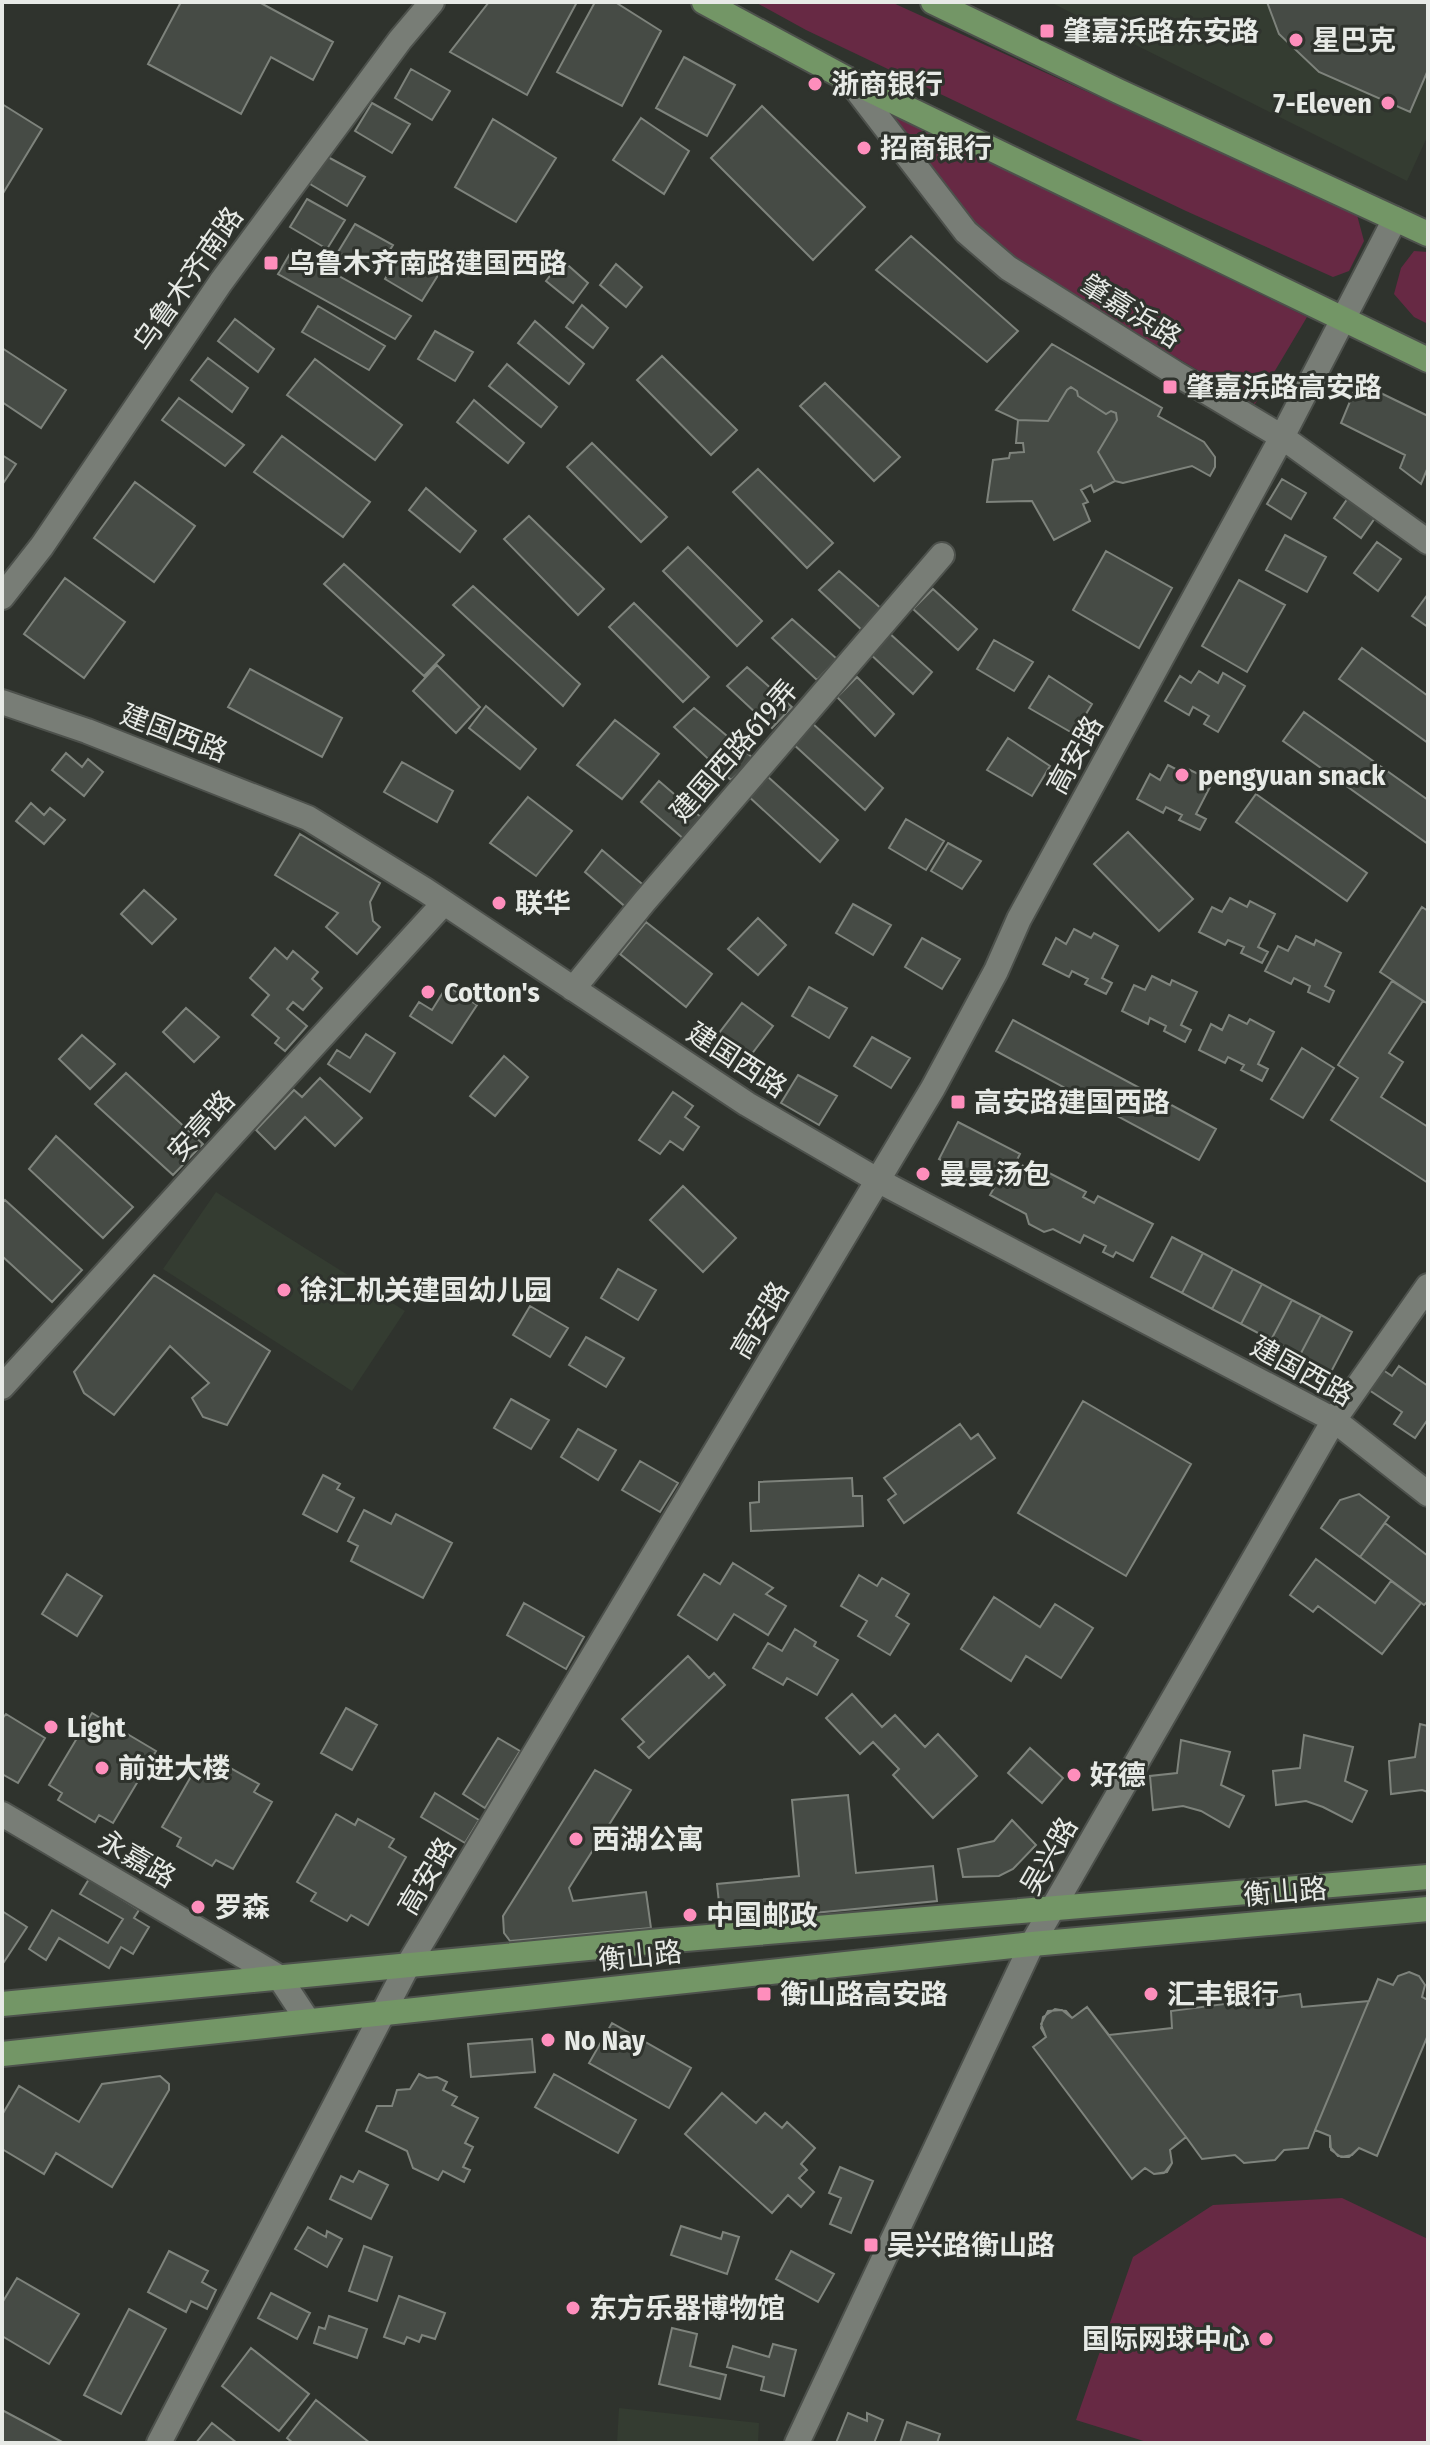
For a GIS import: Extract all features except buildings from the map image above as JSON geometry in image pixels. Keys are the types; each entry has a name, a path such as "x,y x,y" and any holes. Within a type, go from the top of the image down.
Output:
{"main road":[{"name":"肇嘉浜路","path":"704,2 849,80 1428,360"},
{"path":"933,2 1428,234"},
{"name":"衡山路","path":"2,2004 1054,1907 1428,1877"},
{"name":"衡山路","path":"2,2054 1032,1944 1428,1909"}],"street":[{"name":"乌鲁木齐南路","path":"2,597 42,546 228,272 400,40 432,2"},
{"name":"肇嘉浜路","path":"849,80 966,232 1008,268 1282,437 1428,542"},
{"name":"高安路","path":"159,2443 408,1965 933,1088 996,971 1019,919 1282,437 1395,219"},
{"name":"建国西路619弄","path":"573,989 942,555"},
{"name":"建国西路","path":"2,702 87,731 308,818 425,890 747,1104 879,1181 1334,1420 1428,1494"},
{"name":"安亭路","path":"2,1387 443,904"},
{"name":"吴兴路","path":"797,2443 1032,1944 1334,1420 1428,1286"},
{"name":"永嘉路","path":"2,1814 279,1977 308,2021"}],"shaded area":[{"path":"755,2 891,2 1357,215 1364,241 1349,271 1333,277 1186,211 806,30"},
{"path":"1050,2 1428,2 1428,135 1407,181"},
{"path":"888,112 1307,317 1255,404 1052,284 1002,247 961,210"},
{"path":"1414,251 1428,252 1428,324 1414,317 1394,294 1401,268"},
{"name":"徐汇机关建国幼儿园","path":"216,1192 405,1311 352,1391 163,1269"},
{"name":"国际网球中心","path":"1342,2198 1428,2239 1428,2443 1150,2443 1076,2420 1133,2257 1213,2205"},
{"path":"619,2408 759,2423 758,2443 617,2443"}],"place":[{"name":"肇嘉浜路东安路","path":"1047,31"},
{"name":"星巴克","path":"1296,40"},
{"name":"浙商银行","path":"815,84"},
{"name":"7-Eleven","path":"1388,103"},
{"name":"招商银行","path":"864,148"},
{"name":"乌鲁木齐南路建国西路","path":"271,263"},
{"name":"肇嘉浜路高安路","path":"1170,387"},
{"name":"pengyuan snack","path":"1182,775"},
{"name":"联华","path":"499,903"},
{"name":"Cotton's","path":"428,992"},
{"name":"高安路建国西路","path":"958,1102"},
{"name":"曼曼汤包","path":"923,1174"},
{"name":"徐汇机关建国幼儿园","path":"284,1290"},
{"name":"Light","path":"51,1727"},
{"name":"前进大楼","path":"102,1768"},
{"name":"好德","path":"1074,1775"},
{"name":"西湖公寓","path":"576,1839"},
{"name":"罗森","path":"198,1907"},
{"name":"中国邮政","path":"690,1915"},
{"name":"衡山路高安路","path":"764,1994"},
{"name":"汇丰银行","path":"1151,1994"},
{"name":"No Nay","path":"548,2040"},
{"name":"吴兴路衡山路","path":"871,2245"},
{"name":"东方乐器博物馆","path":"573,2308"},
{"name":"国际网球中心","path":"1266,2339"}]}
